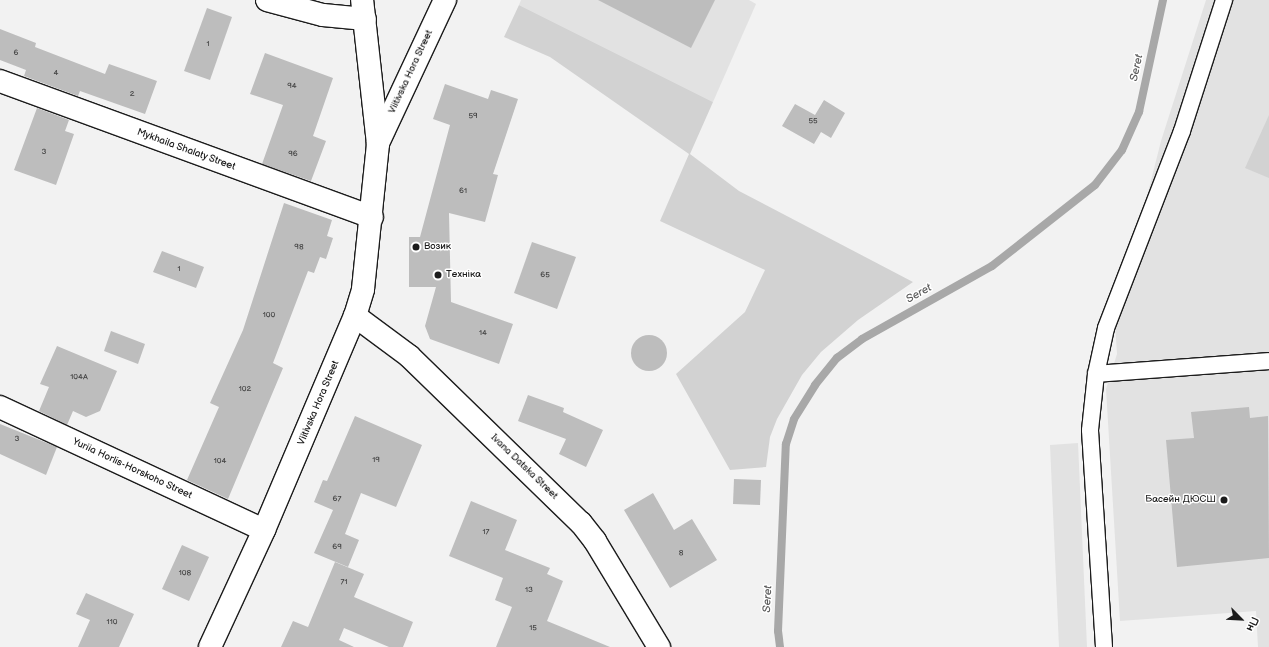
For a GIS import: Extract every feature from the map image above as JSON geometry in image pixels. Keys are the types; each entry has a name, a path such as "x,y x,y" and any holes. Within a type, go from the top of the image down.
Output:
{"street":[{"path":"267,0 323,15 363,10"},
{"name":"Viitivska Hora Street","path":"378,144 445,0"},
{"name":"Viitivska Hora Street","path":"210,647 264,530 356,316 363,289 372,217 378,144 363,10"},
{"name":"Mykhaila Shalaty Street","path":"0,81 372,217"},
{"name":"Ivana Datska Street","path":"356,316 409,356 581,523 595,541 659,647"},
{"name":"Yuriia Horlis-Horskoho Street","path":"0,408 264,530"}],"lane":[{"path":"1104,647 1090,430 1096,374 1106,328 1182,131 1224,0"},
{"path":"1096,374 1269,361"}],"shaded area":[{"path":"521,0 749,0 756,4 713,102 519,5"},
{"path":"1206,0 1269,0 1269,647 1258,647 1256,611 1120,621 1106,389 1117,354 1115,323 1161,141"},
{"path":"519,5 713,102 690,154 739,191 913,282 858,320 821,352 802,375 777,419 770,437 766,467 730,470 676,374 745,312 765,270 660,221 689,154 550,57 504,37"},
{"path":"1269,115 1269,178 1245,168"},
{"path":"1078,443 1087,647 1059,647 1050,445"}],"building":[{"path":"598,0 715,0 691,48"},
{"path":"207,8 232,17 210,80 184,71"},
{"path":"0,29 36,43 35,47 105,74 109,64 157,81 145,114 80,91 78,96 24,76 26,70 0,60"},
{"path":"265,53 333,78 313,136 326,141 311,181 262,164 283,105 250,94"},
{"path":"445,84 488,99 491,90 518,99 493,174 498,175 485,222 449,213 451,302 513,324 499,364 430,339 425,326 436,287 409,287 409,237 420,237 450,125 433,119"},
{"path":"824,100 845,113 831,138 821,132 814,144 782,126 795,104 815,115"},
{"path":"37,108 69,120 65,131 74,134 56,185 14,170"},
{"path":"284,203 332,220 327,236 333,238 326,259 320,257 314,273 308,271 273,363 283,368 228,499 187,480 219,407 210,403 243,330"},
{"path":"532,242 576,257 557,309 514,293"},
{"path":"162,251 204,267 196,288 153,272"},
{"path":"111,331 145,344 138,364 104,351"},
{"path":"653,335 662,340 666,346 666,360 662,366 653,371 645,371 636,366 632,360 631,349 636,340 642,336"},
{"path":"57,346 117,371 100,411 86,417 73,411 67,425 39,411 49,387 40,384"},
{"path":"528,395 564,408 563,412 603,430 586,467 559,454 566,439 518,421"},
{"path":"1249,407 1250,418 1268,416 1269,558 1177,567 1166,440 1194,438 1191,412"},
{"path":"355,416 422,445 396,507 361,493 345,534 359,540 348,567 314,553 333,510 314,502 323,480 327,481"},
{"path":"0,424 57,447 46,475 0,454"},
{"path":"734,479 761,480 760,505 733,504"},
{"path":"653,493 674,530 692,519 717,560 670,588 624,510"},
{"path":"471,501 517,520 505,550 550,568 547,574 563,581 547,621 610,647 496,647 512,607 495,600 503,578 449,556"},
{"path":"182,545 209,557 189,601 162,589"},
{"path":"335,562 364,574 354,597 413,622 403,647 389,647 344,628 339,640 354,647 281,647 293,621 308,627"},
{"path":"86,593 134,614 119,647 78,647 90,620 76,614"}],"waterway":[{"name":"Seret","path":"780,647 778,631 786,444 794,419 815,385 837,358 862,339 992,266 1095,185 1122,150 1139,112 1163,0"}],"place":[{"name":"Возик","path":"416,247"},
{"name":"Техніка","path":"438,275"},
{"name":"Басейн ДЮСШ","path":"1224,500"}]}
